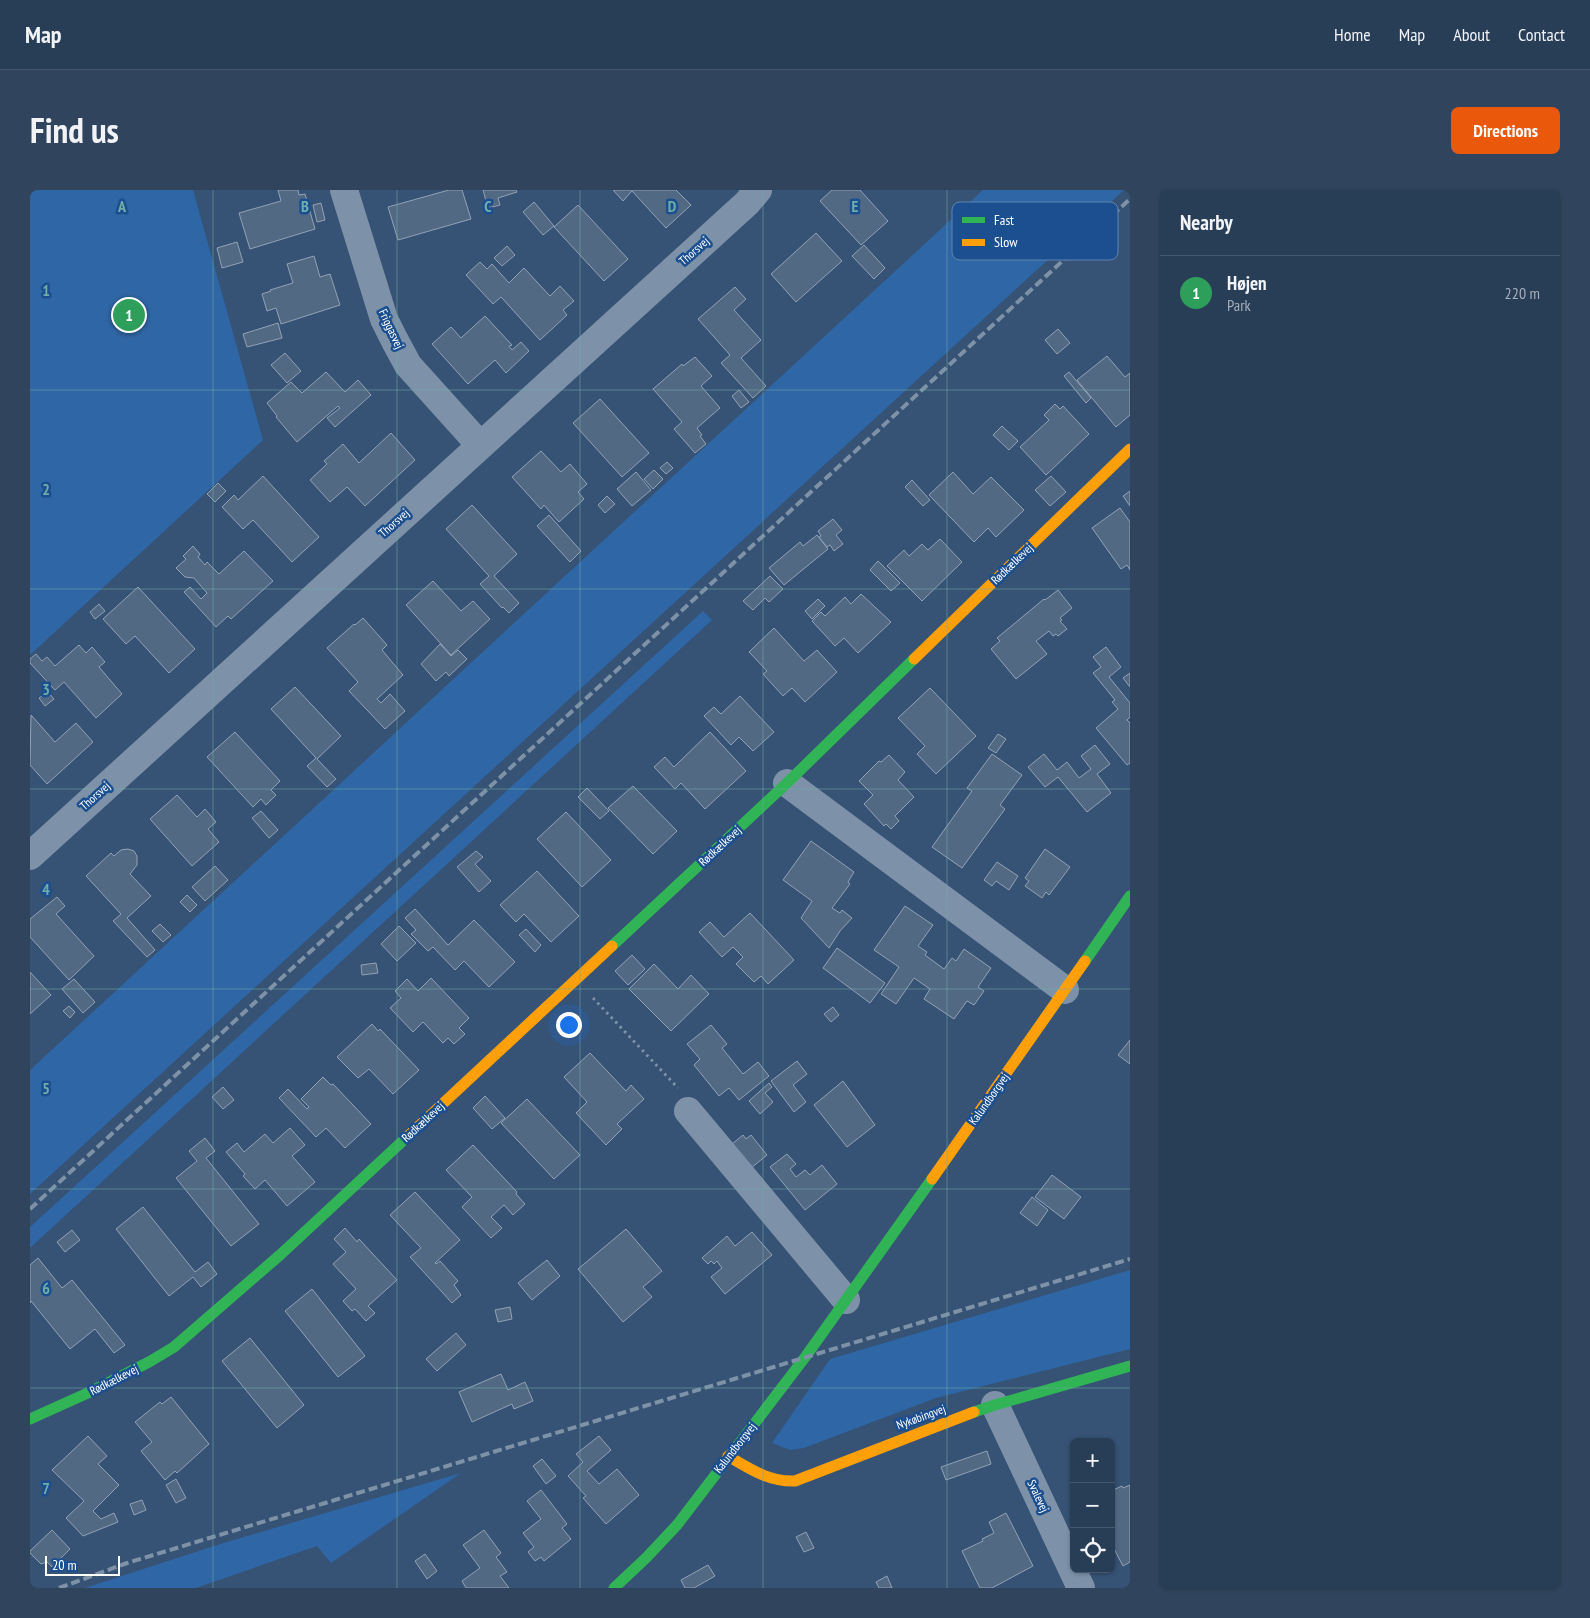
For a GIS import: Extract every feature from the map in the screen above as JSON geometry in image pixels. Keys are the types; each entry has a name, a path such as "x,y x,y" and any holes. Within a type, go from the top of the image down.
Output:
{"street":[{"name":"Friggasvej","path":"344,190 384,319 395,341 408,365 480,445"},
{"name":"Thorsvej","path":"30,856 758,190"},
{"name":"Rødkælkevej","path":"30,1419 90,1392 149,1362 191,1334 286,1250 787,783 1130,449"},
{"path":"787,783 1065,990"},
{"name":"Kalundborgvej","path":"614,1588 672,1530 806,1356 1130,896"},
{"path":"688,1111 846,1300"},
{"name":"Nykøbingvej","path":"728,1456 767,1479 782,1482 795,1481 995,1405 1130,1366"},
{"name":"Svalevej","path":"995,1405 1081,1588"}],"path":[{"path":"576,980 685,1095 688,1111"}],"shaded area":[{"path":"30,190 193,190 263,440 30,655"},
{"path":"983,190 1124,190 1111,202 970,202"},
{"path":"952,219 952,260 1048,260 30,1194 30,1070"},
{"path":"703,611 712,620 30,1248 30,1227"},
{"path":"1130,1270 1130,1349 936,1398 804,1448 790,1450 772,1443 830,1359"},
{"path":"461,1473 331,1563 317,1546 196,1588 85,1588 220,1544"}],"building":[{"path":"278,190 298,190 299,195 305,194 315,229 250,249 239,213 281,201"},
{"path":"449,190 462,190 471,219 398,240 388,207"},
{"path":"483,190 516,190 517,192 498,198 500,205 488,208"},
{"path":"613,190 676,190 691,205 666,228 632,191 623,201"},
{"path":"832,190 860,190 888,221 861,245 820,201"},
{"path":"534,202 554,226 543,235 523,212"},
{"path":"321,203 325,220 317,222 313,205"},
{"path":"578,205 628,259 604,281 554,227"},
{"path":"816,233 842,261 796,302 771,274"},
{"path":"237,242 243,262 222,268 217,248"},
{"path":"864,245 885,268 874,279 852,256"},
{"path":"507,246 515,255 502,266 494,258"},
{"path":"314,256 320,277 330,274 340,305 281,324 276,308 267,311 262,294 293,283 287,264"},
{"path":"480,262 487,269 492,264 509,283 524,268 550,296 560,286 574,301 563,310 567,315 540,340 501,297 493,304 466,275"},
{"path":"735,287 746,299 734,310 761,340 741,358 766,386 753,398 721,363 730,355 698,319"},
{"path":"485,316 512,345 509,346 512,350 521,342 529,351 506,373 495,360 468,384 432,344 451,327 461,338"},
{"path":"278,323 282,338 247,347 243,334"},
{"path":"1058,329 1070,343 1057,354 1045,340"},
{"path":"285,353 301,371 287,383 271,365"},
{"path":"1107,356 1125,377 1130,373 1130,415 1116,427 1077,380"},
{"path":"695,357 712,376 701,386 720,408 697,428 706,444 695,453 674,429 682,422 653,389 682,364 683,366"},
{"path":"326,372 345,392 358,380 371,395 335,427 327,418 340,408 338,406 297,442 267,403 291,382 302,393"},
{"path":"1069,372 1091,398 1086,403 1064,376"},
{"path":"739,390 749,402 741,408 732,396"},
{"path":"600,399 649,453 622,477 573,423"},
{"path":"1055,404 1060,409 1063,406 1089,434 1046,475 1020,447 1049,420 1044,415"},
{"path":"1002,426 1018,441 1009,450 993,435"},
{"path":"391,433 415,460 365,506 347,487 330,502 310,480 327,464 324,461 343,444 359,463"},
{"path":"541,451 561,472 570,464 587,484 578,492 584,499 559,522 544,505 541,509 512,477"},
{"path":"667,462 673,468 666,474 660,468"},
{"path":"654,470 663,479 653,489 644,479"},
{"path":"636,472 651,490 632,506 617,489"},
{"path":"953,472 973,494 991,477 1024,510 996,537 988,528 974,542 929,495"},
{"path":"263,476 319,537 292,562 253,520 243,529 222,507 234,495 238,500"},
{"path":"1051,476 1066,492 1050,506 1035,490"},
{"path":"912,480 930,500 923,506 905,487"},
{"path":"218,483 226,491 215,502 207,494"},
{"path":"1130,491 1130,506 1123,496"},
{"path":"607,496 615,504 605,513 598,505"},
{"path":"472,505 517,554 494,576 519,603 509,613 480,584 489,576 446,529"},
{"path":"1120,508 1130,522 1130,570 1127,565 1121,569 1092,528"},
{"path":"549,515 581,551 570,562 537,526"},
{"path":"833,519 842,530 836,535 843,544 834,551 830,545 827,547 819,537 821,536 818,531"},
{"path":"817,535 828,549 784,585 769,568 800,542 803,546"},
{"path":"940,539 962,562 922,601 887,566 904,550 909,556 922,544 928,550"},
{"path":"193,546 200,554 198,557 205,565 207,562 219,574 244,551 273,581 231,619 228,616 216,627 184,592 190,587 201,599 207,593 194,578 185,577 176,568 186,559 183,556"},
{"path":"878,561 900,583 891,591 870,570"},
{"path":"770,576 783,589 769,602 765,598 753,610 743,601"},
{"path":"433,581 461,611 473,601 490,619 451,655 406,605"},
{"path":"138,587 195,649 169,673 135,636 126,644 103,619"},
{"path":"1058,590 1072,608 1060,618 1062,620 1060,621 1067,629 1058,636 1056,634 1053,636 1049,631 1036,641 1047,654 1016,679 991,649 1000,641 997,638 1044,599"},
{"path":"861,594 891,622 858,653 844,638 835,646 812,621 821,612 825,616 845,597 851,604"},
{"path":"818,599 825,606 812,619 805,611"},
{"path":"99,604 105,611 95,619 90,612"},
{"path":"363,618 387,645 382,650 403,675 377,699 381,703 390,694 405,711 385,729 349,691 358,682 327,648"},
{"path":"774,628 804,661 817,650 837,672 805,702 792,688 783,696 763,674 767,671 749,652"},
{"path":"440,644 451,656 458,650 467,659 449,676 446,672 436,681 421,664"},
{"path":"79,645 86,653 92,647 105,662 99,667 122,694 96,718 64,682 55,690 30,663 30,659 36,654 42,661 47,657 55,666"},
{"path":"1106,647 1121,667 1109,677 1130,703 1130,717 1127,720 1130,723 1130,763 1127,765 1096,728 1118,709 1112,702 1115,700 1093,673 1101,667 1093,657"},
{"path":"1130,673 1130,687 1123,678"},
{"path":"295,687 341,736 317,759 336,779 327,787 307,766 316,758 271,709"},
{"path":"930,688 976,736 936,774 917,754 925,746 898,718"},
{"path":"48,692 54,699 45,706 39,698"},
{"path":"740,696 774,732 753,751 739,737 731,745 704,716 714,707 721,714"},
{"path":"31,715 55,742 76,723 93,742 47,784 30,765"},
{"path":"235,732 280,781 271,790 276,795 266,805 261,799 253,807 207,757"},
{"path":"710,732 746,771 705,809 681,783 675,789 654,767 665,757 674,767"},
{"path":"998,734 1006,739 996,753 988,748"},
{"path":"1095,745 1110,764 1097,774 1111,793 1087,812 1058,777 1045,787 1028,767 1044,754 1057,770 1067,762 1079,778 1091,769 1081,756"},
{"path":"992,754 1022,775 1000,805 1005,809 962,868 932,847 972,791 967,788"},
{"path":"889,755 905,772 898,780 914,797 895,816 899,821 891,829 886,824 884,826 864,804 873,795 859,781 879,761 881,762"},
{"path":"633,786 677,831 653,854 608,808"},
{"path":"587,788 609,811 600,819 578,797"},
{"path":"177,795 197,817 205,809 216,822 208,829 219,842 192,866 150,819"},
{"path":"261,811 278,830 269,838 252,818"},
{"path":"566,812 611,860 582,887 537,839"},
{"path":"811,841 854,872 848,882 850,884 832,908 840,913 842,910 852,918 840,931 829,948 801,918 812,901 783,880"},
{"path":"128,849 134,851 137,856 137,865 130,874 151,896 127,918 155,950 147,957 113,921 121,914 86,876 111,853 114,856 121,850"},
{"path":"1045,849 1070,867 1049,895 1046,892 1042,898 1025,886 1029,881 1025,878"},
{"path":"476,851 483,857 475,864 491,881 479,892 457,867"},
{"path":"997,862 1018,876 1009,890 996,881 992,886 984,880"},
{"path":"215,866 228,880 205,901 192,887"},
{"path":"537,871 579,916 551,942 524,914 516,922 500,905"},
{"path":"187,895 197,905 190,912 180,902"},
{"path":"57,897 65,906 56,914 94,956 69,980 30,937 30,919"},
{"path":"905,906 933,925 918,946 927,952 925,955 944,969 952,958 956,961 964,949 991,968 978,987 984,991 974,1005 967,1001 954,1019 924,999 930,989 914,978 896,1004 881,994 899,967 874,950"},
{"path":"415,909 448,945 474,920 515,962 489,987 464,961 455,970 433,947 428,951 411,934 416,930 405,918"},
{"path":"750,913 794,960 768,984 761,976 754,982 736,964 743,957 733,947 722,957 699,932 710,922 724,937"},
{"path":"160,924 171,935 163,942 152,931"},
{"path":"399,926 416,943 397,961 381,944"},
{"path":"526,929 541,945 535,952 519,935"},
{"path":"837,948 885,983 870,1003 823,968"},
{"path":"632,955 645,969 628,985 615,971"},
{"path":"376,963 378,973 362,975 361,965"},
{"path":"654,964 678,989 691,975 709,994 671,1031 629,989"},
{"path":"30,972 51,995 30,1014"},
{"path":"431,978 469,1018 459,1028 465,1034 454,1044 448,1038 443,1043 423,1022 413,1032 390,1008 401,998 395,991 407,979 418,991"},
{"path":"74,979 95,1002 83,1013 62,989"},
{"path":"69,1006 75,1012 70,1018 63,1011"},
{"path":"833,1007 839,1015 831,1022 824,1014"},
{"path":"372,1024 378,1031 380,1029 419,1070 393,1094 369,1069 358,1078 337,1057"},
{"path":"711,1025 727,1044 722,1048 743,1074 758,1062 769,1076 739,1100 729,1088 719,1096 694,1065 700,1059 687,1044"},
{"path":"1130,1040 1130,1064 1118,1055"},
{"path":"590,1053 626,1091 631,1085 644,1099 617,1124 622,1129 606,1145 576,1113 587,1102 564,1077"},
{"path":"797,1061 807,1074 793,1085 806,1102 794,1112 771,1081"},
{"path":"323,1077 331,1085 333,1084 371,1124 345,1148 326,1128 316,1137 279,1098 288,1089 307,1109 309,1107 301,1099"},
{"path":"843,1081 875,1125 847,1147 814,1105"},
{"path":"769,1083 772,1087 765,1093 773,1102 760,1114 749,1101"},
{"path":"223,1087 234,1100 223,1109 212,1097"},
{"path":"485,1096 505,1118 492,1129 473,1108"},
{"path":"527,1099 580,1155 554,1179 501,1123"},
{"path":"290,1128 305,1145 292,1156 315,1182 287,1206 265,1180 255,1189 226,1152 237,1143 244,1152 265,1134 273,1143"},
{"path":"743,1135 746,1139 751,1135 767,1155 751,1168 732,1144"},
{"path":"205,1138 215,1151 206,1158 259,1224 231,1246 176,1178 197,1161 189,1151"},
{"path":"473,1145 517,1192 516,1194 525,1204 513,1215 504,1205 491,1217 502,1228 491,1238 462,1207 472,1197 446,1170"},
{"path":"787,1154 796,1164 790,1169 796,1177 805,1170 810,1175 822,1165 837,1184 805,1210 770,1167"},
{"path":"1052,1175 1081,1197 1064,1219 1035,1197"},
{"path":"415,1192 460,1240 435,1263 440,1261 458,1281 454,1285 461,1295 452,1303 410,1257 421,1248 390,1215"},
{"path":"1032,1197 1048,1210 1037,1226 1020,1213"},
{"path":"143,1207 195,1272 208,1262 217,1274 201,1287 193,1277 169,1296 116,1229"},
{"path":"345,1228 357,1242 359,1239 397,1280 368,1306 375,1313 366,1321 355,1309 352,1311 343,1301 356,1289 333,1264 346,1252 334,1239"},
{"path":"626,1229 662,1271 643,1287 652,1297 623,1322 578,1269"},
{"path":"72,1230 80,1240 65,1252 57,1242"},
{"path":"752,1232 772,1255 725,1294 711,1277 722,1268 717,1261 714,1264 711,1261 708,1264 702,1258 727,1236 735,1246"},
{"path":"38,1258 62,1288 72,1280 125,1345 114,1353 95,1329 70,1349 31,1301 30,1303 30,1265"},
{"path":"547,1260 560,1276 532,1300 518,1283"},
{"path":"312,1289 365,1356 338,1377 285,1311"},
{"path":"510,1307 512,1319 498,1322 495,1310"},
{"path":"456,1333 466,1345 437,1371 426,1359"},
{"path":"250,1338 304,1405 277,1428 222,1361"},
{"path":"501,1374 508,1390 525,1382 533,1401 514,1409 512,1404 472,1422 459,1392"},
{"path":"171,1397 209,1444 177,1473 175,1471 165,1480 141,1451 152,1442 135,1422 160,1402 162,1404"},
{"path":"88,1436 107,1456 98,1464 119,1485 93,1511 101,1519 114,1513 118,1522 83,1536 66,1518 84,1501 52,1470"},
{"path":"599,1436 611,1450 587,1471 599,1484 617,1469 639,1495 606,1524 583,1498 586,1496 568,1476 583,1462 576,1454"},
{"path":"987,1451 991,1464 946,1480 941,1467"},
{"path":"542,1459 556,1476 546,1484 533,1466"},
{"path":"176,1479 186,1498 176,1503 166,1485"},
{"path":"1130,1485 1130,1562 1123,1566 1115,1551 1115,1489 1122,1486 1123,1488"},
{"path":"541,1490 567,1524 562,1528 571,1539 544,1561 541,1557 535,1561 528,1552 534,1547 523,1533 541,1519 527,1501"},
{"path":"142,1500 146,1510 134,1515 130,1504"},
{"path":"1006,1513 1033,1566 992,1588 980,1588 962,1551 983,1541 982,1539 994,1533 989,1522"},
{"path":"52,1530 70,1549 52,1567 47,1562 41,1564 30,1551"},
{"path":"484,1530 501,1553 496,1557 507,1572 500,1576 509,1588 466,1588 462,1581 480,1568 463,1545"},
{"path":"806,1532 814,1548 804,1552 796,1537"},
{"path":"425,1554 437,1571 427,1579 415,1561"},
{"path":"708,1565 715,1576 694,1588 685,1588 681,1580"},
{"path":"887,1576 892,1588 879,1588 876,1582"}],"railway":[{"path":"1118,210 1130,199"},
{"path":"30,1209 1064,260"},
{"path":"59,1588 127,1563 1130,1259"}],"traffic: fast":[{"path":"612,946 787,783 914,659"},
{"path":"1085,961 1130,896"},
{"path":"30,1419 90,1392 174,1347 280,1255 407,1137"},
{"path":"614,1588 677,1525 806,1356 932,1179"},
{"path":"974,1412 1130,1366"}],"traffic: slow":[{"path":"914,659 1130,449"},
{"path":"407,1137 612,946"},
{"path":"932,1179 1085,961"},
{"path":"728,1456 768,1477 795,1481 974,1412"}],"place":[{"name":"Højen","path":"129,315"}]}
